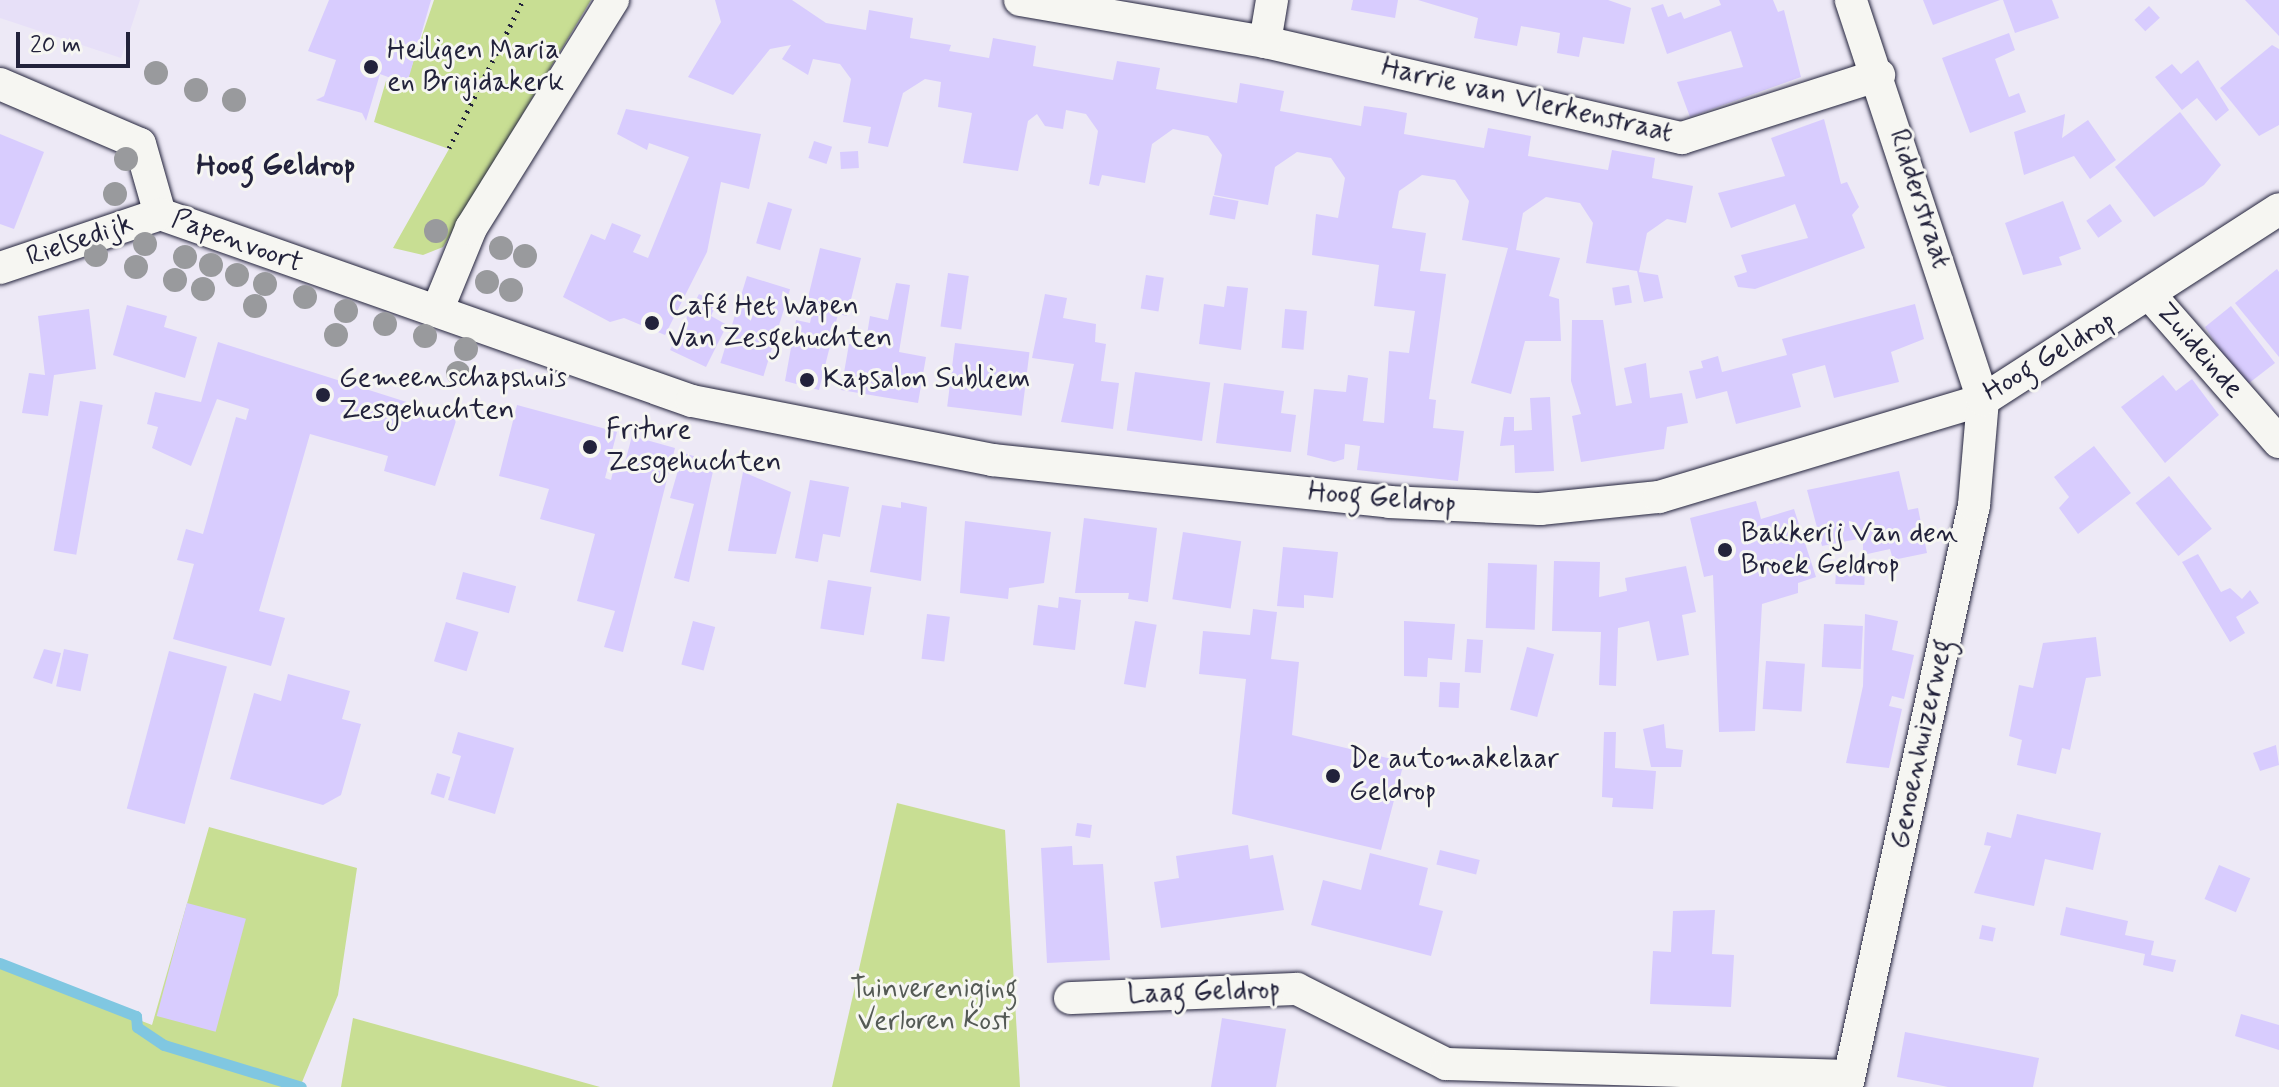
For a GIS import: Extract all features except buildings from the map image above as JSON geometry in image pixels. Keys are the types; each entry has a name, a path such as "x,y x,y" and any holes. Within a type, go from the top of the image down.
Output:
{"street":[{"path":"437,311 471,228 613,0"},
{"name":"Harrie van Vlerkenstraat","path":"1020,0 1265,42 1682,138 1879,75"},
{"path":"1265,42 1272,0"},
{"name":"Ridderstraat","path":"1851,0 1879,75 1983,400"},
{"name":"Papenvoort","path":"0,84 140,144 160,214 437,311"},
{"name":"Hoog Geldrop","path":"437,311 692,401 992,460 1389,502 1540,509 1659,497 1983,400 2151,296 2279,209"},
{"name":"Rielsedijk","path":"0,268 160,214"},
{"name":"Zuideinde","path":"2151,296 2279,442"},
{"name":"Genoenhuizerweg","path":"1848,1081 1974,505 1983,400"},
{"name":"Laag Geldrop","path":"1070,998 1297,989 1446,1064 1848,1081"}],"path":[{"path":"449,148 523,0"}],"shaded area":[{"path":"0,0 140,0 121,58 0,18"}],"green space":[{"path":"434,0 591,0 443,247 423,255 393,248 449,149 374,122 386,81 405,86"},
{"name":"Tuinvereniging Verloren Kost","path":"897,803 1005,830 1020,1087 832,1087"},
{"path":"209,827 357,868 338,995 300,1087 0,1087 0,966 152,1025"},
{"path":"353,1018 600,1087 341,1087"}],"waterway":[{"path":"0,963 136,1016 137,1027 164,1045 301,1087"}],"place":[{"name":"Heiligen Maria en Brigidakerk","path":"371,67"},
{"name":"Café Het Wapen Van Zesgehuchten","path":"652,323"},
{"name":"Kapsalon Subliem","path":"807,380"},
{"name":"Gemeenschapshuis Zesgehuchten","path":"323,395"},
{"name":"Friture Zesgehuchten","path":"590,447"},
{"name":"Bakkerij Van den Broek Geldrop","path":"1725,550"},
{"name":"De automakelaar Geldrop","path":"1333,776"}],"district":[{"name":"Hoog Geldrop","path":"276,166"}]}
